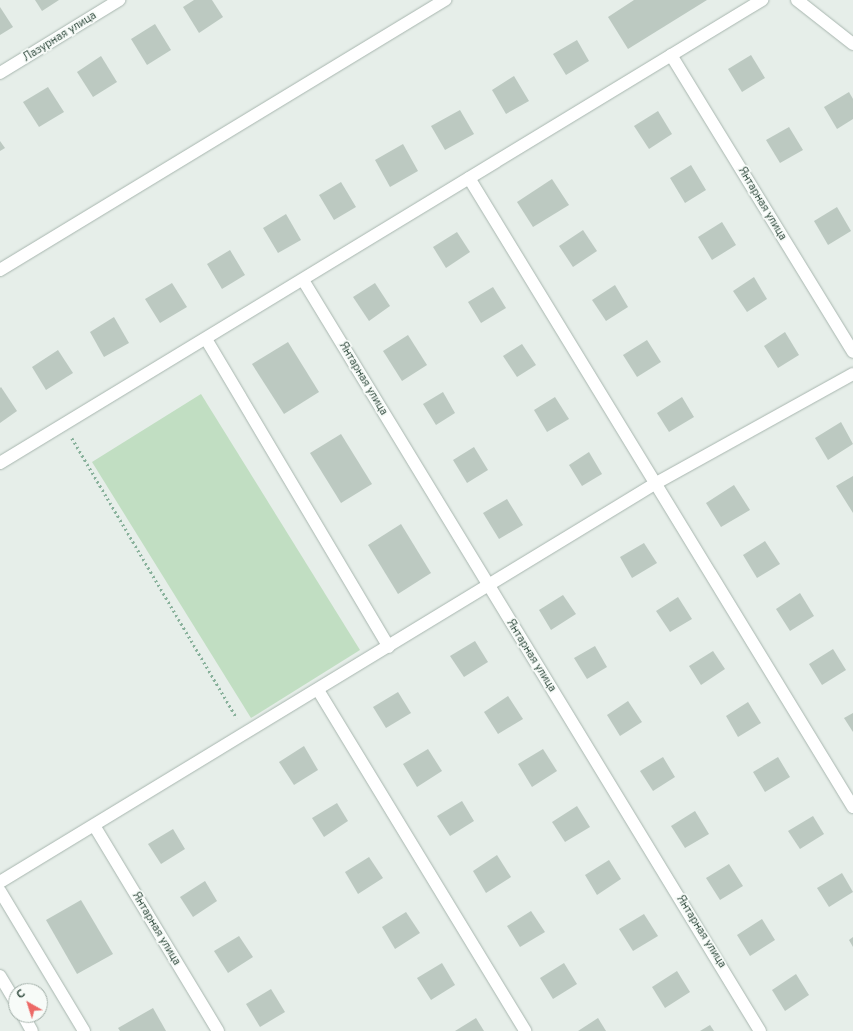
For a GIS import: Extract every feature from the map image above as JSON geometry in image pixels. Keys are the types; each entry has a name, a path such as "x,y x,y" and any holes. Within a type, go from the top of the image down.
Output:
{"street":[{"name":"Лазурная улица","path":"0,73 119,0"},
{"path":"0,270 445,0"},
{"path":"0,463 762,0"},
{"path":"797,0 853,44"},
{"name":"Янтарная улица","path":"671,55 853,352"},
{"path":"469,178 658,482 853,807"},
{"name":"Янтарная улица","path":"303,280 760,1031"},
{"path":"206,339 389,647"},
{"path":"0,882 95,827 658,482 853,374"},
{"path":"318,690 525,1031"},
{"name":"Янтарная улица","path":"95,827 218,1031"},
{"path":"0,891 84,1031"},
{"path":"0,976 8,990"}],"path":[{"path":"64,425 247,734"}],"green space":[{"path":"201,394 360,650 251,718 92,462"}],"building":[{"path":"35,0 59,0 42,11"},
{"path":"194,0 212,0 223,17 199,33 183,7"},
{"path":"634,0 707,0 628,49 608,17"},
{"path":"0,7 13,27 0,35"},
{"path":"155,24 171,50 147,65 131,39"},
{"path":"577,40 589,61 566,75 553,54"},
{"path":"751,55 765,78 742,92 728,69"},
{"path":"101,56 117,82 93,97 77,72"},
{"path":"514,76 529,101 506,114 492,90"},
{"path":"48,87 64,112 39,127 23,102"},
{"path":"849,92 853,99 853,119 837,129 824,107"},
{"path":"460,110 474,134 445,150 431,126"},
{"path":"658,111 672,134 649,149 634,126"},
{"path":"789,127 803,150 780,163 766,140"},
{"path":"0,141 5,148 0,151"},
{"path":"403,144 418,171 390,187 375,160"},
{"path":"691,165 706,190 685,203 670,178"},
{"path":"552,179 569,205 533,227 517,202"},
{"path":"341,182 356,207 334,220 319,195"},
{"path":"837,207 851,231 828,245 814,221"},
{"path":"286,214 301,240 278,253 263,228"},
{"path":"722,222 736,245 712,260 698,237"},
{"path":"583,230 597,251 573,267 559,246"},
{"path":"457,232 470,252 446,268 433,247"},
{"path":"230,250 245,275 222,289 207,264"},
{"path":"754,277 767,299 747,312 733,291"},
{"path":"172,283 187,307 160,323 145,299"},
{"path":"375,283 390,306 369,321 353,297"},
{"path":"615,285 628,307 606,321 592,300"},
{"path":"493,287 506,308 481,323 468,302"},
{"path":"114,317 129,343 104,357 90,332"},
{"path":"785,332 799,355 778,368 764,346"},
{"path":"408,335 427,365 402,381 383,351"},
{"path":"647,340 661,362 637,377 623,355"},
{"path":"288,342 319,392 284,414 252,364"},
{"path":"522,344 536,365 517,377 503,356"},
{"path":"58,350 73,373 46,390 32,367"},
{"path":"1,387 17,411 0,423 0,388"},
{"path":"443,392 455,413 436,425 423,404"},
{"path":"555,397 569,419 547,432 534,410"},
{"path":"682,397 694,417 669,432 657,413"},
{"path":"841,422 853,444 828,460 815,438"},
{"path":"341,434 372,484 341,503 310,453"},
{"path":"474,447 488,470 467,483 453,460"},
{"path":"589,452 602,474 582,486 569,465"},
{"path":"853,476 853,513 836,486"},
{"path":"734,485 750,510 721,527 706,503"},
{"path":"507,499 523,525 499,539 483,513"},
{"path":"401,524 431,573 398,594 368,545"},
{"path":"765,541 780,564 757,578 743,555"},
{"path":"644,543 657,563 632,578 620,557"},
{"path":"800,593 814,616 790,631 776,609"},
{"path":"563,595 576,614 551,630 539,610"},
{"path":"678,597 692,619 670,632 656,611"},
{"path":"475,641 488,662 464,677 450,656"},
{"path":"595,646 607,667 587,679 574,658"},
{"path":"833,649 846,670 822,685 809,664"},
{"path":"713,651 725,669 701,685 689,666"},
{"path":"398,692 411,713 386,728 373,707"},
{"path":"508,696 523,719 498,734 484,712"},
{"path":"628,701 642,722 620,736 607,715"},
{"path":"748,702 761,723 738,737 726,716"},
{"path":"853,713 853,732 844,718"},
{"path":"304,746 318,770 294,785 279,762"},
{"path":"428,749 442,771 417,787 403,764"},
{"path":"543,749 557,771 532,787 518,764"},
{"path":"663,757 675,777 653,791 640,771"},
{"path":"778,757 790,777 765,792 753,772"},
{"path":"462,801 474,821 450,836 437,816"},
{"path":"337,803 348,821 324,837 312,818"},
{"path":"577,806 590,827 565,842 552,822"},
{"path":"695,811 709,834 685,848 671,826"},
{"path":"813,816 824,834 800,849 788,831"},
{"path":"173,829 185,849 161,864 148,844"},
{"path":"497,855 511,877 486,893 473,871"},
{"path":"369,857 383,878 358,894 345,872"},
{"path":"609,860 621,879 597,895 585,875"},
{"path":"729,864 743,886 720,900 706,878"},
{"path":"842,873 853,892 829,907 817,888"},
{"path":"205,881 217,901 193,917 180,897"},
{"path":"81,900 113,954 77,974 46,920"},
{"path":"531,911 545,932 520,947 507,926"},
{"path":"406,912 420,933 395,949 382,927"},
{"path":"644,914 658,936 633,951 619,929"},
{"path":"762,919 775,940 750,956 737,935"},
{"path":"239,936 253,957 228,973 214,951"},
{"path":"853,937 853,947 849,940"},
{"path":"442,963 455,985 431,1000 417,978"},
{"path":"564,963 577,984 553,999 540,978"},
{"path":"677,971 690,992 665,1008 652,987"},
{"path":"796,974 809,995 785,1011 772,990"},
{"path":"271,989 285,1012 260,1027 246,1004"},
{"path":"153,1008 166,1031 120,1031 118,1028"},
{"path":"476,1018 484,1031 455,1031"},
{"path":"598,1018 606,1031 578,1031"},
{"path":"710,1025 714,1031 700,1031"}]}
